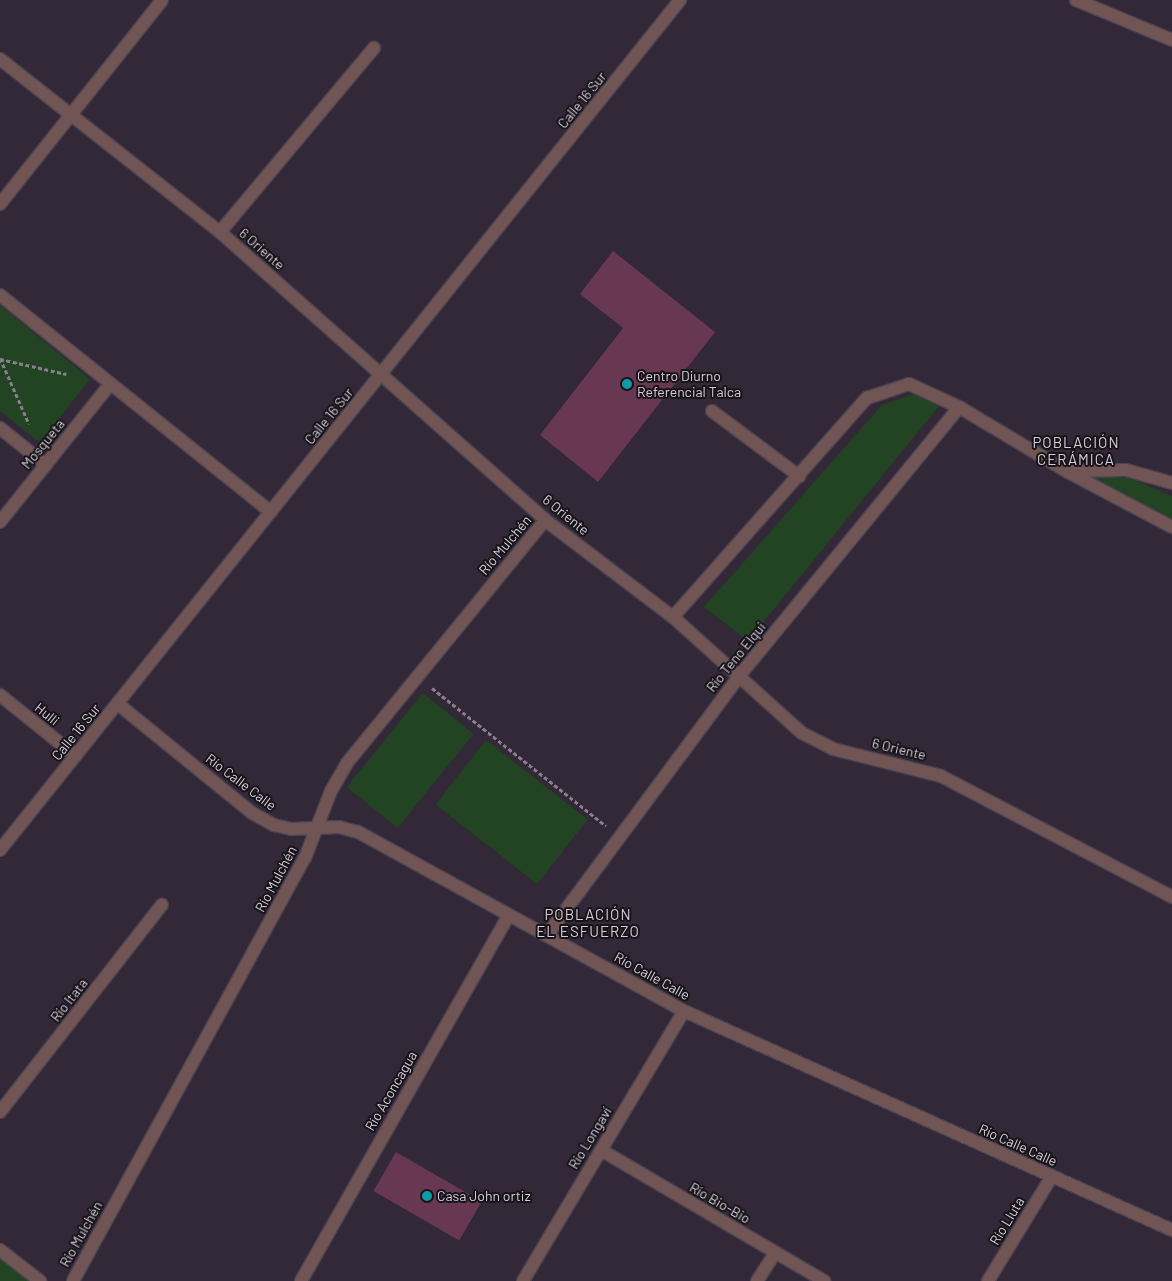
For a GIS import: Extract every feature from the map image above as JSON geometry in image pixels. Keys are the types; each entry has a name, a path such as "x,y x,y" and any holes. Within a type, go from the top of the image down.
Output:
{"street":[{"path":"0,204 162,0"},
{"name":"Calle 16 Sur","path":"0,850 680,0"},
{"path":"1076,0 1172,40"},
{"path":"220,232 374,48"},
{"name":"6 Oriente","path":"0,59 220,232 545,520 673,617 817,742 941,776 1172,897"},
{"path":"0,295 271,512"},
{"name":"Mosqueta","path":"0,522 110,384"},
{"path":"673,617 867,398 909,384 959,407 1068,472 1172,527"},
{"name":"Río Teno Elqui","path":"547,935 618,835 740,674 959,407"},
{"path":"712,411 799,476"},
{"path":"0,428 46,465"},
{"path":"1068,472 1126,470 1172,483"},
{"name":"Río Mulchén","path":"73,1281 305,858 331,791 347,764 416,675 545,520"},
{"name":"Hulli","path":"0,695 76,756"},
{"name":"Río Calle Calle","path":"118,704 252,813 292,830 318,827 358,832 684,1011 1172,1230"},
{"name":"Río Itata","path":"0,1112 162,905"},
{"name":"Río Aconcagua","path":"301,1281 508,916"},
{"name":"Río Longaví","path":"523,1281 684,1011"},
{"name":"Río Bio-Bio","path":"601,1150 824,1281"},
{"name":"Río Lluta","path":"988,1281 1052,1176"},
{"path":"0,1250 40,1281"},
{"path":"757,1281 775,1253"}],"path":[{"path":"0,359 74,376"},
{"path":"0,359 31,429"},
{"path":"416,675 618,835"}],"green space":[{"path":"0,305 90,379 40,443 0,411"},
{"path":"913,394 939,406 748,641 704,607 882,405"},
{"path":"1091,477 1129,478 1172,496 1172,520"},
{"path":"423,693 474,734 397,828 347,787"},
{"path":"486,740 588,819 537,884 436,805"},
{"path":"0,1257 31,1281 0,1281"}],"building":[{"name":"Centro Diurno Referencial Talca","path":"613,251 715,332 598,482 540,435 623,328 580,294"},
{"name":"Casa John ortiz","path":"396,1152 482,1202 459,1240 374,1191"}],"place":[{"name":"Centro Diurno Referencial Talca","path":"627,384"},
{"name":"Casa John ortiz","path":"427,1196"}],"district":[{"name":"POBLACIÓN CERÁMICA","path":"1076,450"},
{"name":"POBLACIÓN EL ESFUERZO","path":"588,922"}]}
